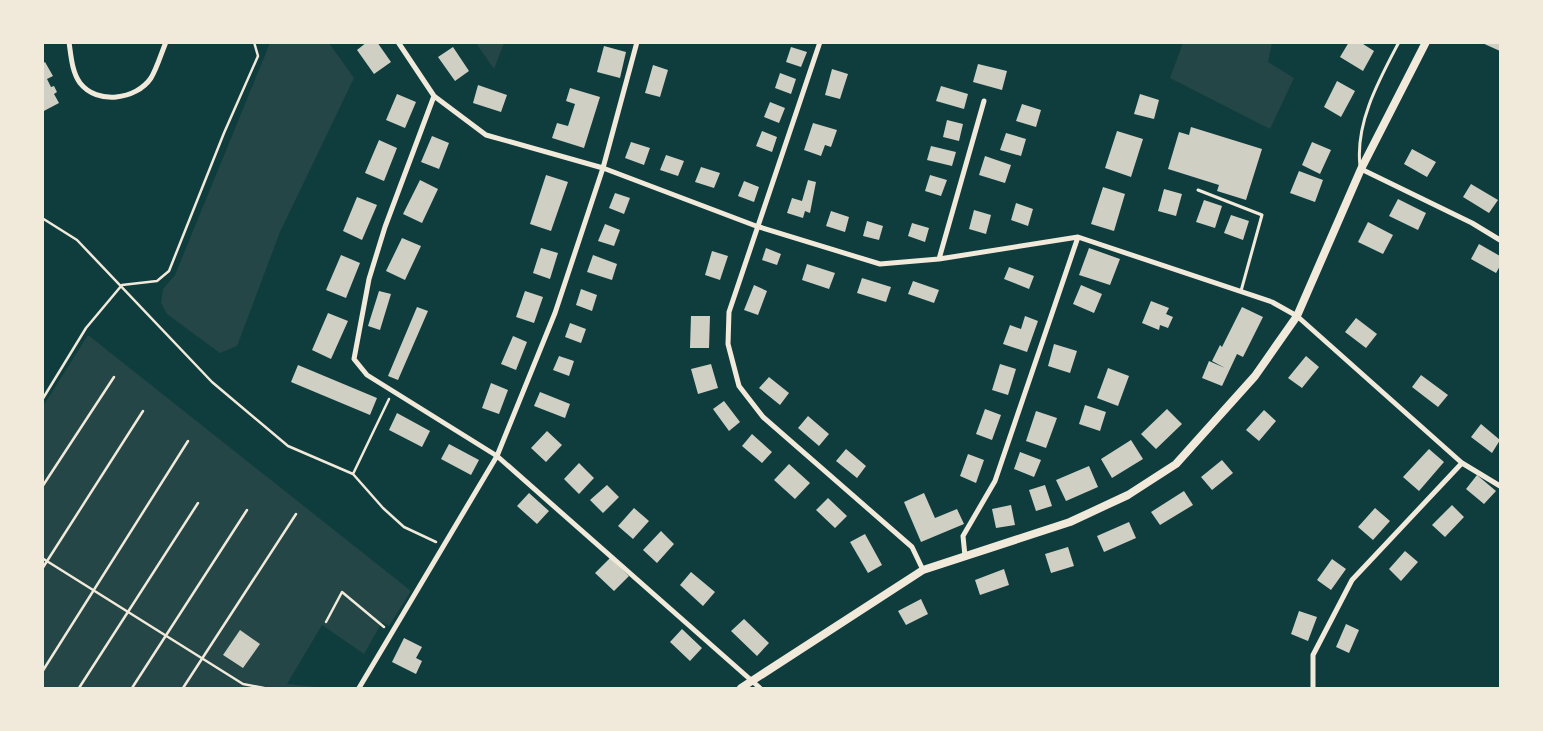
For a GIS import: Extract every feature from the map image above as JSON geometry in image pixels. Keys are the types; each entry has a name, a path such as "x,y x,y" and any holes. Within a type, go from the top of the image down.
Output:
{"street":[{"path":"69,42 72,65 80,83 96,94 115,98 137,92 151,78 166,42"},
{"path":"398,42 434,96 486,135 603,168 756,226 880,264 939,259 1078,237 1272,302 1297,316 1462,463 1500,486"},
{"path":"359,688 497,456 555,312 603,168 638,42"},
{"path":"820,42 728,312 728,344 739,386 763,417 912,548 923,570"},
{"path":"741,688 923,570 1070,522 1128,495 1176,464 1255,376 1297,316 1361,169 1426,42"},
{"path":"434,96 384,227 369,278 354,359 367,375 497,456 760,688"},
{"path":"939,259 984,101"},
{"path":"1361,169 1472,223 1500,240"},
{"path":"965,556 963,536 995,481 1078,237"},
{"path":"1313,688 1313,655 1352,580 1462,463"}],"lane":[{"path":"1361,169 1358,147 1370,105 1399,42"},
{"path":"1198,190 1262,215 1241,292"}],"path":[{"path":"42,400 86,328 122,285 157,281 169,271 224,134 258,56 254,42"},
{"path":"42,218 77,240 122,285 212,382 288,446 353,474 383,508 404,527 444,546"},
{"path":"42,487 114,377"},
{"path":"353,474 393,391"},
{"path":"42,568 143,411"},
{"path":"42,672 188,441"},
{"path":"79,688 198,504"},
{"path":"132,688 246,510"},
{"path":"183,688 296,514"},
{"path":"42,558 243,684 264,688"},
{"path":"326,622 342,592 392,632"}],"shaded area":[{"path":"270,43 329,43 354,78 280,232 237,346 220,353 167,314 161,303 163,289 175,275"},
{"path":"476,43 504,43 494,69"},
{"path":"1183,43 1272,43 1268,62 1294,78 1270,129 1170,78"},
{"path":"88,335 411,591 389,626 382,622 364,654 322,625 287,684 326,688 43,688 42,408"}],"building":[{"path":"367,42 377,42 391,62 374,74 357,50"},
{"path":"1349,42 1360,42 1374,51 1363,71 1340,57"},
{"path":"1480,42 1500,42 1500,51"},
{"path":"604,46 626,52 620,78 597,72"},
{"path":"453,47 469,71 455,81 438,57"},
{"path":"791,47 807,52 801,67 786,62"},
{"path":"45,62 53,76 47,79 51,87 54,86 57,92 54,94 59,103 42,112 42,64"},
{"path":"978,64 1007,71 1002,90 973,82"},
{"path":"653,65 668,70 660,97 645,93"},
{"path":"832,69 848,74 840,99 825,95"},
{"path":"780,73 796,79 791,94 775,88"},
{"path":"1337,81 1355,91 1341,117 1324,107"},
{"path":"478,85 507,95 501,112 473,103"},
{"path":"941,86 968,94 964,109 936,101"},
{"path":"570,88 600,97 584,148 552,138 557,123 568,126 575,104 566,101"},
{"path":"397,94 416,102 405,128 386,120"},
{"path":"1140,94 1159,100 1154,119 1134,114"},
{"path":"770,102 785,108 779,123 764,117"},
{"path":"1022,104 1041,110 1036,127 1016,121"},
{"path":"947,120 963,124 959,141 943,137"},
{"path":"813,123 837,130 831,147 825,145 821,156 804,150"},
{"path":"1191,127 1262,149 1246,200 1217,191 1219,185 1168,169 1179,132 1189,135"},
{"path":"762,131 777,137 772,152 756,146"},
{"path":"1117,131 1143,139 1131,177 1105,168"},
{"path":"1006,133 1026,139 1021,156 1000,150"},
{"path":"432,136 449,143 439,169 421,162"},
{"path":"379,140 397,148 384,181 365,173"},
{"path":"631,142 650,148 644,165 625,158"},
{"path":"1312,142 1331,150 1320,174 1302,165"},
{"path":"931,146 956,152 952,166 927,160"},
{"path":"1412,149 1436,162 1427,177 1404,164"},
{"path":"666,155 684,161 678,176 660,170"},
{"path":"985,156 1011,165 1005,183 979,175"},
{"path":"701,167 720,173 714,188 695,182"},
{"path":"1299,171 1323,180 1315,202 1290,193"},
{"path":"546,175 568,182 551,231 530,224"},
{"path":"930,175 947,180 941,196 925,191"},
{"path":"420,180 438,189 422,223 403,214"},
{"path":"808,180 816,182 810,213 805,211 803,218 787,213 792,198 802,201"},
{"path":"744,181 759,187 754,202 738,196"},
{"path":"1471,184 1498,200 1489,213 1463,197"},
{"path":"1103,187 1125,194 1114,231 1091,224"},
{"path":"1164,189 1182,194 1176,216 1158,211"},
{"path":"615,193 630,198 624,214 609,208"},
{"path":"357,197 377,205 362,240 343,231"},
{"path":"1398,199 1426,213 1418,230 1389,216"},
{"path":"1204,200 1222,206 1215,228 1196,222"},
{"path":"1016,203 1033,209 1028,226 1011,220"},
{"path":"974,210 991,215 986,234 969,229"},
{"path":"831,211 849,217 845,232 826,226"},
{"path":"1231,215 1249,221 1243,240 1224,233"},
{"path":"867,221 883,226 879,240 863,236"},
{"path":"1368,222 1393,235 1383,254 1358,242"},
{"path":"912,223 929,228 925,242 908,236"},
{"path":"605,224 620,230 614,246 598,241"},
{"path":"402,238 421,246 405,280 386,271"},
{"path":"1479,244 1500,256 1500,266 1496,273 1471,259"},
{"path":"541,248 558,253 550,279 533,273"},
{"path":"766,248 781,254 777,265 762,260"},
{"path":"1089,248 1120,259 1110,285 1079,275"},
{"path":"712,251 728,256 720,280 705,275"},
{"path":"341,255 360,263 346,298 326,290"},
{"path":"593,255 617,264 612,280 587,272"},
{"path":"807,264 835,273 829,289 802,280"},
{"path":"1009,267 1034,276 1029,289 1004,279"},
{"path":"862,278 891,287 886,302 857,293"},
{"path":"913,281 939,290 934,303 908,294"},
{"path":"754,285 767,291 758,315 744,310"},
{"path":"1081,285 1102,294 1094,313 1073,304"},
{"path":"581,289 597,295 592,311 576,305"},
{"path":"379,291 391,294 380,330 368,326"},
{"path":"525,291 543,297 534,323 516,317"},
{"path":"1151,301 1169,308 1166,314 1173,317 1168,328 1160,325 1159,330 1142,323"},
{"path":"417,307 428,311 398,380 388,376"},
{"path":"1242,307 1263,317 1243,357 1237,354 1222,386 1202,378 1209,361 1225,368 1212,361 1220,345 1222,347"},
{"path":"328,313 348,321 331,359 312,350"},
{"path":"691,316 710,316 709,348 690,348"},
{"path":"1025,316 1038,321 1027,352 1003,344 1010,325 1021,329"},
{"path":"1356,318 1377,334 1366,348 1345,332"},
{"path":"570,323 586,329 581,343 565,337"},
{"path":"513,336 527,342 516,370 501,364"},
{"path":"1054,344 1077,351 1070,373 1048,366"},
{"path":"559,356 574,361 569,376 553,370"},
{"path":"1306,356 1319,367 1302,388 1288,378"},
{"path":"711,364 718,388 698,394 691,369"},
{"path":"1000,364 1016,369 1008,395 992,390"},
{"path":"298,365 377,398 370,415 291,382"},
{"path":"1108,368 1129,376 1118,406 1097,398"},
{"path":"1421,375 1448,395 1438,407 1412,387"},
{"path":"769,377 789,393 780,405 759,388"},
{"path":"491,383 508,390 499,414 482,408"},
{"path":"540,392 570,404 565,418 534,406"},
{"path":"724,401 740,422 729,431 713,409"},
{"path":"1085,405 1106,412 1100,431 1079,424"},
{"path":"985,409 1001,415 992,440 976,434"},
{"path":"1167,409 1182,424 1156,449 1141,434"},
{"path":"1264,410 1276,421 1259,441 1246,430"},
{"path":"1036,411 1057,418 1046,448 1026,441"},
{"path":"397,413 430,431 422,447 389,430"},
{"path":"808,416 829,434 819,446 798,428"},
{"path":"1481,424 1500,440 1492,453 1471,437"},
{"path":"547,431 562,445 546,462 531,448"},
{"path":"752,434 772,452 762,463 742,446"},
{"path":"1131,440 1143,459 1112,478 1101,459"},
{"path":"449,444 479,460 471,475 441,459"},
{"path":"846,449 866,466 857,478 836,461"},
{"path":"1429,449 1444,462 1419,491 1403,477"},
{"path":"1020,452 1041,460 1034,477 1014,469"},
{"path":"968,454 984,460 976,483 960,476"},
{"path":"1222,460 1233,473 1212,490 1201,477"},
{"path":"579,463 594,478 579,494 564,479"},
{"path":"789,464 810,483 795,499 774,480"},
{"path":"1089,466 1098,487 1066,501 1056,480"},
{"path":"1477,475 1496,491 1484,504 1466,489"},
{"path":"607,485 619,497 603,513 590,500"},
{"path":"1045,485 1052,506 1036,511 1029,490"},
{"path":"1184,491 1193,505 1160,525 1151,512"},
{"path":"529,493 549,511 537,524 517,506"},
{"path":"924,493 935,518 957,509 964,524 921,542 904,502"},
{"path":"828,498 847,516 835,528 816,510"},
{"path":"1011,505 1015,525 996,528 992,509"},
{"path":"1452,505 1464,517 1445,537 1432,525"},
{"path":"634,508 649,521 633,539 618,526"},
{"path":"1375,508 1390,521 1373,540 1358,527"},
{"path":"1129,522 1136,538 1104,552 1097,536"},
{"path":"661,531 674,544 657,563 643,550"},
{"path":"865,534 882,565 868,573 850,542"},
{"path":"1068,547 1074,566 1051,573 1045,554"},
{"path":"1405,551 1418,562 1401,581 1389,569"},
{"path":"610,558 629,576 614,591 595,573"},
{"path":"1332,559 1346,569 1331,590 1317,580"},
{"path":"1004,569 1009,585 980,595 975,580"},
{"path":"691,572 715,592 703,606 680,585"},
{"path":"921,599 928,614 906,625 898,611"},
{"path":"1299,611 1317,617 1308,641 1291,634"},
{"path":"744,619 769,643 757,656 731,631"},
{"path":"1346,624 1359,630 1349,653 1336,647"},
{"path":"682,629 702,648 690,661 670,642"},
{"path":"240,630 260,644 243,668 223,655"},
{"path":"404,638 422,647 416,658 422,661 416,674 392,662"}]}
